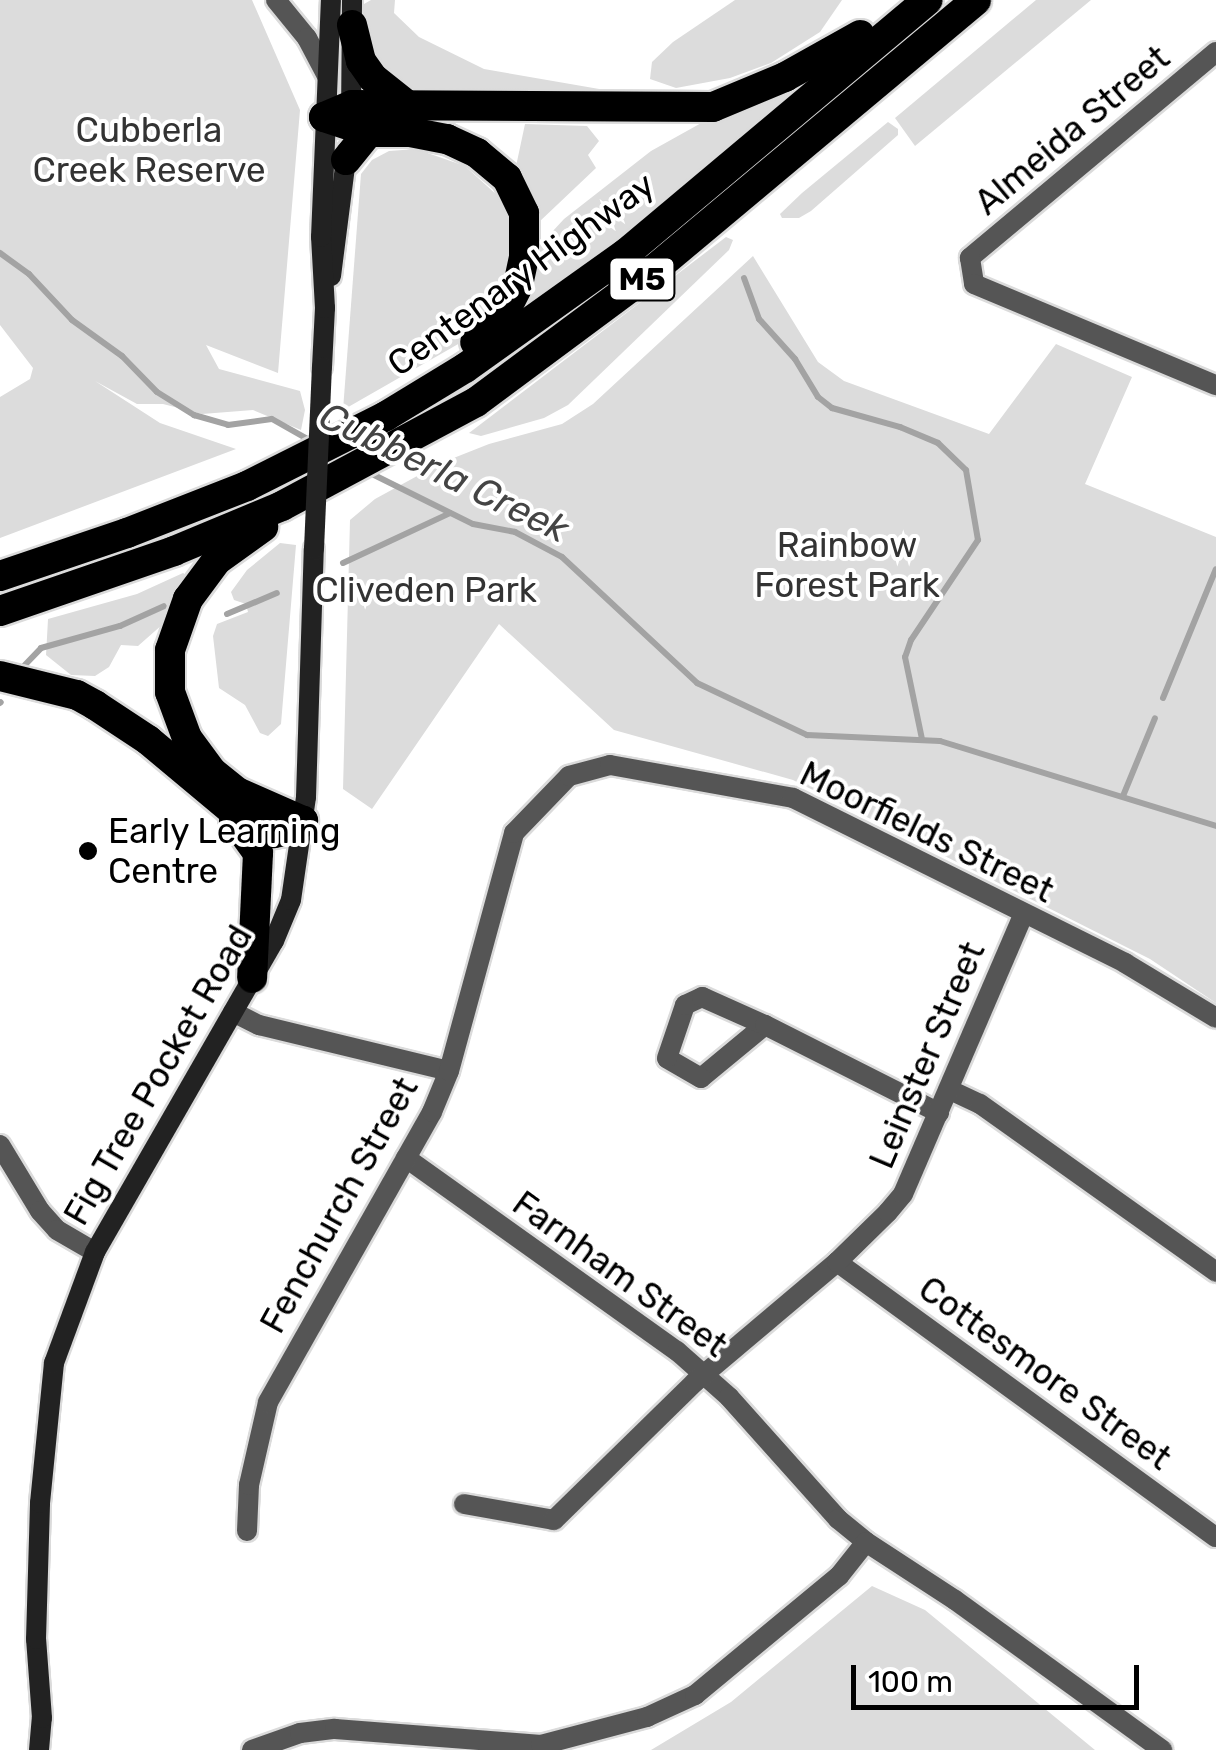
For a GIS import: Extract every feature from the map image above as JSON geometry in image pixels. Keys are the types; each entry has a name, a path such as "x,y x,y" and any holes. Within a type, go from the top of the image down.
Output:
{"highway":[{"path":"349,120 408,105 713,107 843,46 912,0"},
{"name":"Centenary Highway","path":"0,576 193,508 355,432 466,368 625,254 928,0"},
{"name":"Centenary Highway","path":"0,611 174,550 282,506 476,402 599,312 976,0"},
{"path":"352,12 361,61 373,78 408,105"},
{"path":"349,120 447,139 477,154 507,178 524,213 524,256 518,286 503,316 474,343 466,368"},
{"path":"346,160 349,120"},
{"path":"211,796 272,832 287,833 303,821 237,792 212,772 182,729 170,692 170,650 188,599 217,560 259,532 282,506"},
{"path":"0,676 77,695 95,704 148,740 248,835 258,853 252,978"}],"main road":[{"name":"Fig Tree Pocket Road","path":"330,0 327,76 349,120"},
{"name":"Fig Tree Pocket Road","path":"325,308 321,237 349,120 352,12"},
{"name":"Fig Tree Pocket Road","path":"39,1750 42,1718 36,1639 40,1503 54,1363 95,1252 252,978 291,900 303,821 325,308 346,160"}],"street":[{"path":"276,0 307,38 327,76"},
{"name":"Almeida Street","path":"1216,52 970,258 974,284 1216,385"},
{"name":"Moorfields Street","path":"589,768 610,765 793,798 1125,964 1216,1018"},
{"name":"Fenchurch Street","path":"247,1531 249,1485 268,1402 406,1158 449,1070 514,833 569,776 589,768"},
{"name":"Leinster Street","path":"464,1504 554,1520 705,1374 837,1262 904,1194 1023,916"},
{"path":"765,1025 701,1078 667,1058 685,1005 702,997 765,1025 939,1113"},
{"path":"233,1012 259,1025 449,1070"},
{"path":"950,1090 980,1104 1216,1272"},
{"path":"0,1145 40,1212 58,1230 95,1252"},
{"name":"Farnham Street","path":"406,1158 705,1374 838,1519 866,1542 956,1600 1162,1750"},
{"name":"Cottesmore Street","path":"837,1262 1216,1537"},
{"path":"252,1750 300,1733 335,1729 541,1745 605,1740 695,1695 839,1576 866,1542"}],"green space":[{"name":"Cubberla Creek Reserve","path":"0,0 252,0 300,110 278,373 206,345 219,369 300,391 305,410 301,430 253,410 202,414 163,404 137,404 95,381 160,423 236,449 0,538 0,397 30,379 33,368 0,325"},
{"path":"371,0 395,0 394,13 419,37 484,69 605,90 614,100 424,97 388,83 361,27 364,4"},
{"path":"735,0 842,0 820,32 771,63 730,78 676,88 650,79 652,62 673,42"},
{"path":"1036,0 1091,0 915,146 895,118"},
{"path":"788,86 795,93 613,248 518,317 531,286 539,246 564,219 651,151 712,117"},
{"path":"888,122 898,129 898,135 811,211 799,218 782,218 780,214 802,193"},
{"path":"525,124 587,126 599,141 588,155 596,168 538,223 515,171"},
{"path":"416,149 465,166 498,196 515,232 508,285 467,339 343,410 361,174 372,160 389,151"},
{"path":"726,237 733,240 729,250 568,405 544,418 481,436 469,433"},
{"name":"Rainbow Forest Park","path":"753,256 818,362 844,381 989,434 1056,344 1132,377 1085,484 1216,537 1216,1003 1150,959 793,780 614,730 499,624 372,809 343,789 350,520 375,499 441,463 489,444 562,424 593,404"},
{"path":"280,543 296,545 281,724 268,736 260,733 245,705 219,688 213,636 217,624 248,612 246,604 234,600 231,592 247,570"},
{"path":"183,573 188,576 163,624 138,646 121,645 109,667 95,676 71,675 46,655 48,619 137,594"},
{"path":"872,1586 925,1610 1095,1750 651,1750 731,1702"}],"waterway":[{"name":"Cubberla Creek","path":"0,253 29,274 72,320 122,356 157,392 194,415 228,425 272,419 311,441"},
{"path":"744,278 759,319 795,359 818,397 832,408 900,427 938,443 966,470 978,540 911,640 905,657 922,739"},
{"name":"Cubberla Creek","path":"366,471 473,524 515,532 562,557 697,683 807,735 940,741 1216,826"},
{"path":"343,563 450,513"},
{"path":"1163,698 1216,569"},
{"path":"227,614 277,593"},
{"path":"20,670 41,648 120,626 164,606"},
{"path":"1123,796 1155,718"}],"place":[{"name":"Early Learning Centre","path":"88,851"}],"park label":[{"name":"Cliveden Park","path":"426,590"}]}
